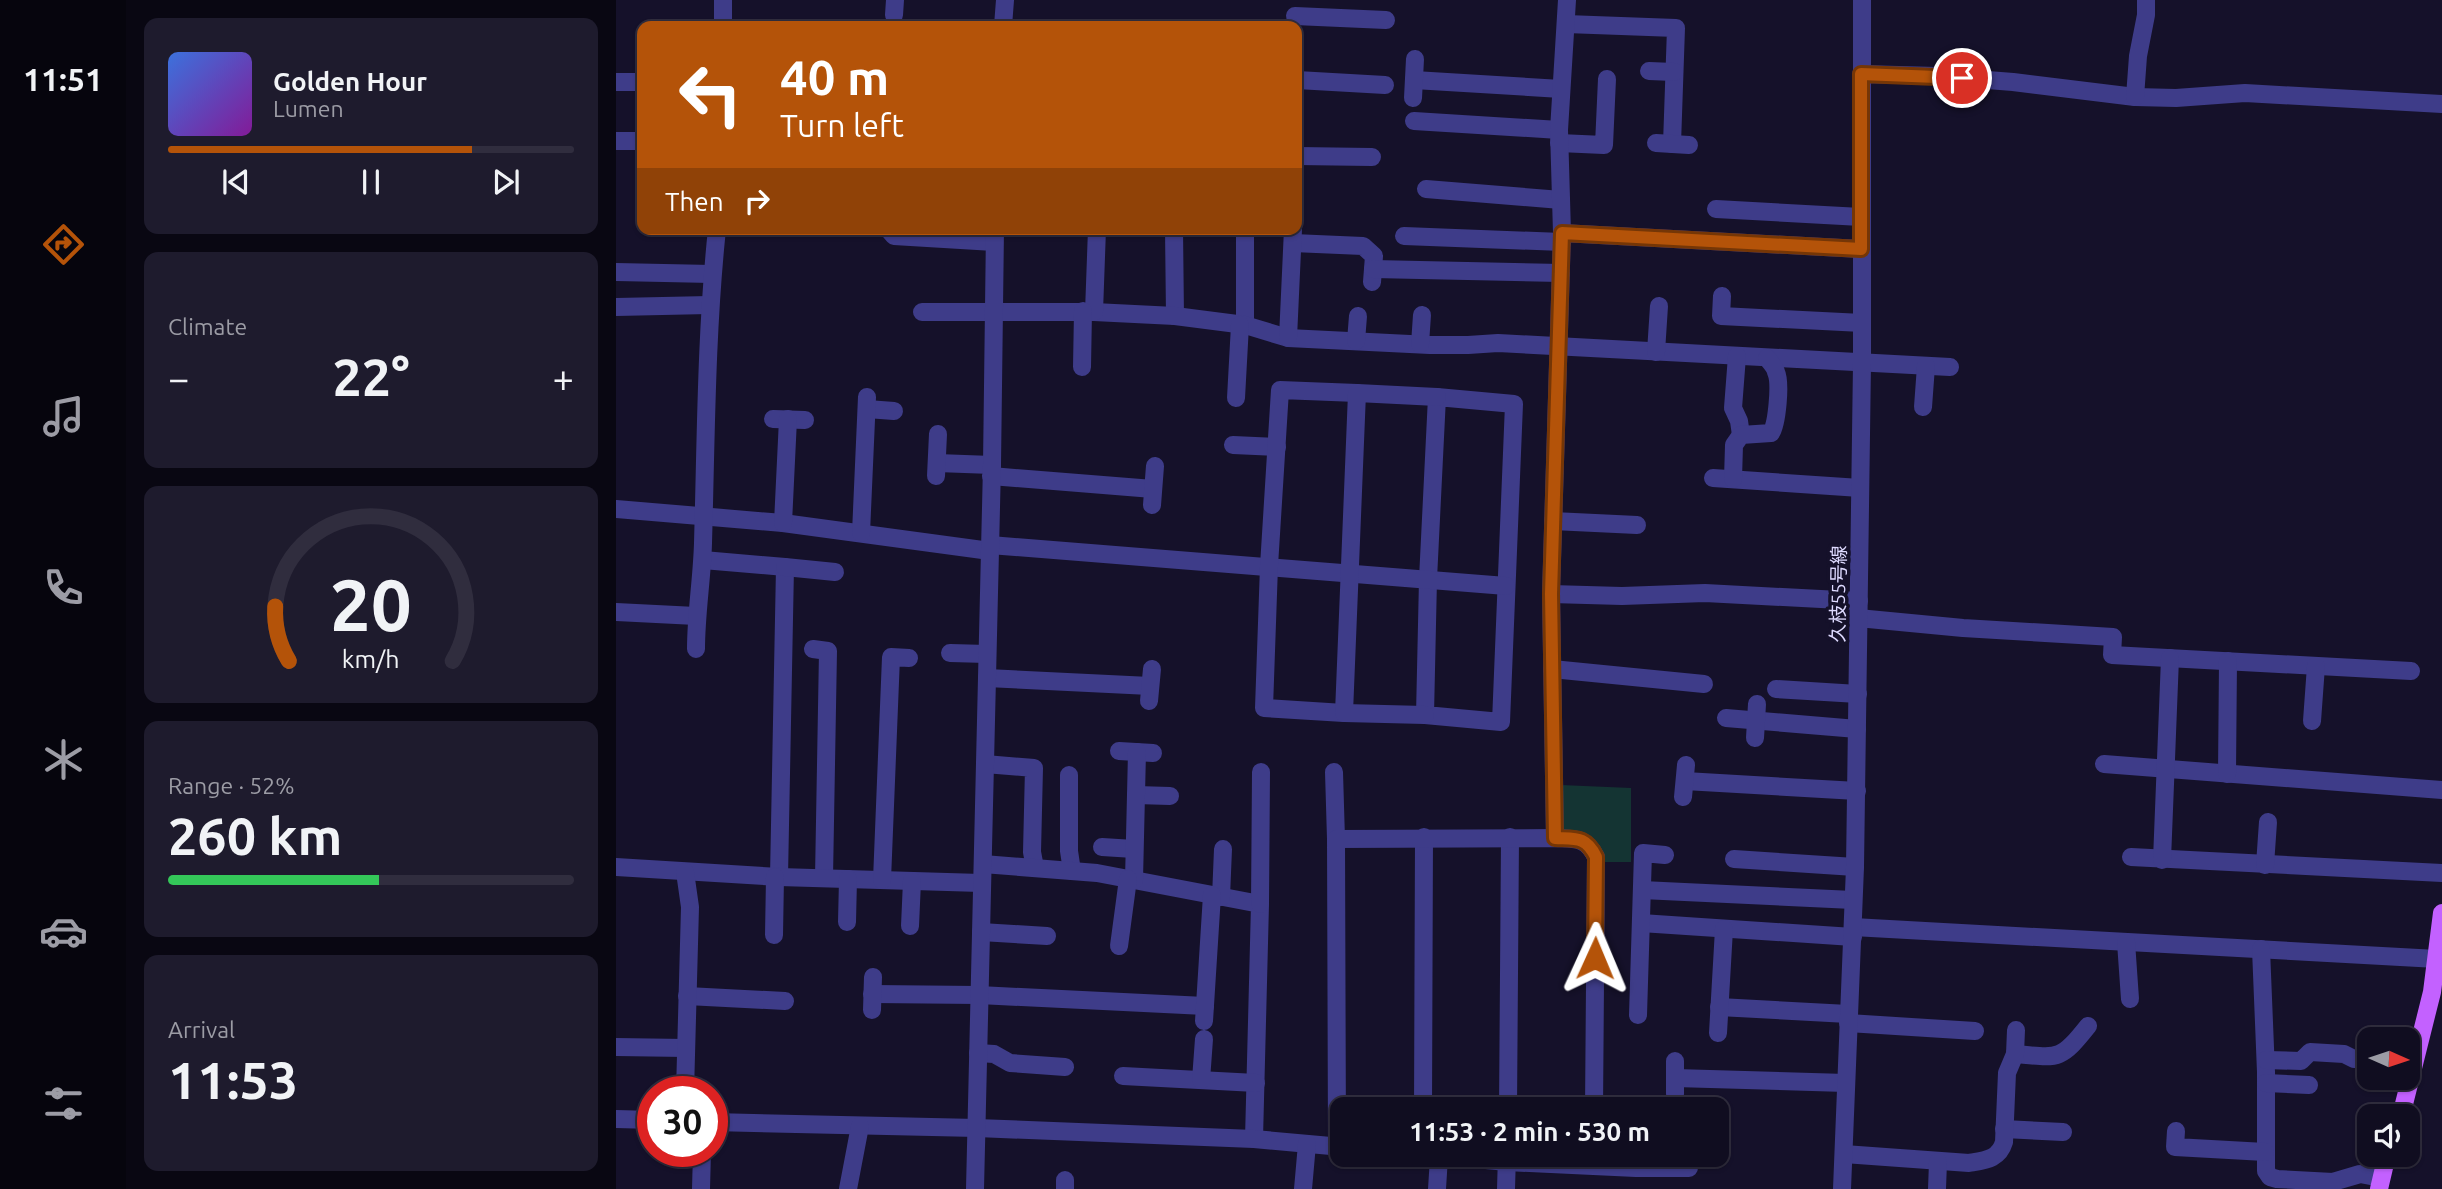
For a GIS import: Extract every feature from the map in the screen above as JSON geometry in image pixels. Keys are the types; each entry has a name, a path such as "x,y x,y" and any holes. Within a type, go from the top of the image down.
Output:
{"main road":[{"path":"2404,1104 2432,992 2442,912"}],"street":[{"path":"723,0 723,21"},
{"path":"881,0 895,5"},
{"path":"1003,21 1005,0"},
{"path":"1555,838 1551,594 1562,237 1559,137 1567,0"},
{"name":"久枝55号線","path":"1842,1189 1857,791 1862,363 1862,0"},
{"path":"2135,97 2146,0"},
{"path":"1295,14 1386,20"},
{"path":"1566,24 1628,19 1676,28 1672,144"},
{"path":"1413,98 1415,60"},
{"path":"1649,71 1674,72"},
{"path":"1861,74 2013,82 2135,97 2176,98 2245,93 2442,104"},
{"path":"1414,79 1561,89"},
{"path":"1302,80 1385,85"},
{"path":"616,82 637,82"},
{"path":"1414,121 1559,137 1604,145 1612,91"},
{"path":"616,141 637,141"},
{"path":"1302,156 1372,157"},
{"path":"1426,189 1561,200"},
{"path":"1716,209 1861,217"},
{"path":"696,649 696,616 703,560 709,305 716,235"},
{"path":"893,235 994,235 992,471 975,1189"},
{"path":"1082,367 1096,235"},
{"path":"1174,235 1175,316"},
{"path":"1236,398 1245,235"},
{"path":"1288,338 1293,236 1363,246 1374,256 1373,275 1561,273"},
{"path":"1404,236 1562,237 1861,249"},
{"path":"616,272 712,274"},
{"path":"1722,296 1721,316 1862,323"},
{"path":"616,306 709,305"},
{"path":"1657,352 1659,306"},
{"path":"922,312 1089,312 1175,316 1242,325 1288,338 1420,344 1498,343 1950,367"},
{"path":"1356,341 1358,316"},
{"path":"1420,344 1422,316"},
{"path":"1734,480 1734,445 1741,435 1733,408 1737,356"},
{"path":"1741,435 1771,433 1775,426 1778,381 1776,371 1767,358"},
{"path":"1923,407 1926,366"},
{"path":"1280,390 1437,397 1514,404 1501,722 1425,715 1264,708 1269,566 1280,390"},
{"path":"1344,713 1357,393"},
{"path":"1425,715 1428,579 1437,397"},
{"path":"861,533 867,403 894,411"},
{"path":"783,523 789,419"},
{"path":"938,433 937,470 992,471 1152,497 1155,466"},
{"path":"1233,445 1277,447"},
{"path":"1713,478 1860,488"},
{"path":"616,509 783,523 990,548 1269,566 1506,586"},
{"path":"1553,521 1637,525"},
{"path":"703,560 835,572"},
{"path":"774,935 785,567"},
{"path":"1551,594 1622,596 1704,593 1859,609 1963,628 2113,637 2112,655 2411,671"},
{"path":"616,612 696,616"},
{"path":"814,649 828,650 824,878"},
{"path":"950,653 988,654"},
{"path":"882,880 891,657 909,658"},
{"path":"2162,860 2170,658"},
{"path":"2227,774 2228,661"},
{"path":"2312,721 2316,666"},
{"path":"1552,669 1704,684"},
{"path":"987,678 1150,685"},
{"path":"1776,689 1858,694"},
{"path":"1726,718 1857,729"},
{"path":"1119,946 1134,849 1136,752"},
{"path":"985,764 1034,768 1032,852 1035,868"},
{"path":"2104,764 2442,790"},
{"path":"1254,1139 1261,772"},
{"path":"1334,772 1339,1097"},
{"path":"1069,775 1069,851 1072,871"},
{"path":"1684,781 1751,777 1857,791"},
{"path":"1136,795 1170,796"},
{"path":"2266,864 2268,822"},
{"path":"1423,1097 1424,837"},
{"path":"1507,1097 1510,838"},
{"path":"1336,839 1555,838 1580,839 1591,846 1596,857 1594,1097"},
{"path":"1102,847 1134,849"},
{"path":"1201,1080 1216,896 1223,849"},
{"path":"1638,1015 1643,853 1665,855"},
{"path":"2131,857 2442,873"},
{"path":"1734,859 1855,867"},
{"path":"983,864 1097,873 1260,904"},
{"path":"616,867 777,877 981,883"},
{"path":"685,872 690,907 685,1076"},
{"path":"847,922 848,879"},
{"path":"910,926 912,881"},
{"path":"1643,890 1853,900"},
{"path":"1641,923 1724,929 2261,949 2439,947"},
{"path":"1717,1033 1724,929"},
{"path":"981,932 1047,936"},
{"path":"2126,942 2130,999"},
{"path":"2261,949 2266,1060 2266,1171 2270,1177 2277,1179 2333,1182 2360,1174 2380,1183"},
{"path":"872,994 979,995 1204,1022"},
{"path":"687,996 785,1001"},
{"path":"1719,1007 1975,1031"},
{"path":"2015,1055 2059,1056 2068,1051 2088,1026"},
{"path":"1844,1154 1938,1162 1969,1163 1990,1160 2001,1152 2007,1073 2015,1055 2017,1030"},
{"path":"616,1047 686,1048"},
{"path":"2266,1060 2301,1061 2309,1052 2344,1054 2357,1059"},
{"path":"978,1053 994,1054 1010,1063 1065,1067"},
{"path":"1123,1076 1255,1083"},
{"path":"1675,1078 1846,1083"},
{"path":"2266,1083 2309,1085"},
{"path":"616,1119 637,1120"},
{"path":"728,1122 977,1128 1254,1139 1330,1145"},
{"path":"848,1189 860,1126"},
{"path":"2004,1129 2063,1132"},
{"path":"2176,1131 2175,1147 2265,1152"},
{"path":"1303,1189 1307,1144"},
{"path":"1937,1189 1938,1162"},
{"path":"702,1167 701,1189 719,1189"},
{"path":"1436,1167 1437,1189"},
{"path":"1506,1189 1507,1167"},
{"path":"1631,1167 1689,1168"}],"green space":[{"path":"1561,785 1631,788 1631,862 1600,862 1562,834"}],"route":[{"path":"1595,958 1596,857 1591,846 1580,839 1555,838 1551,594 1562,233 1861,249 1861,74 1962,78"}]}
